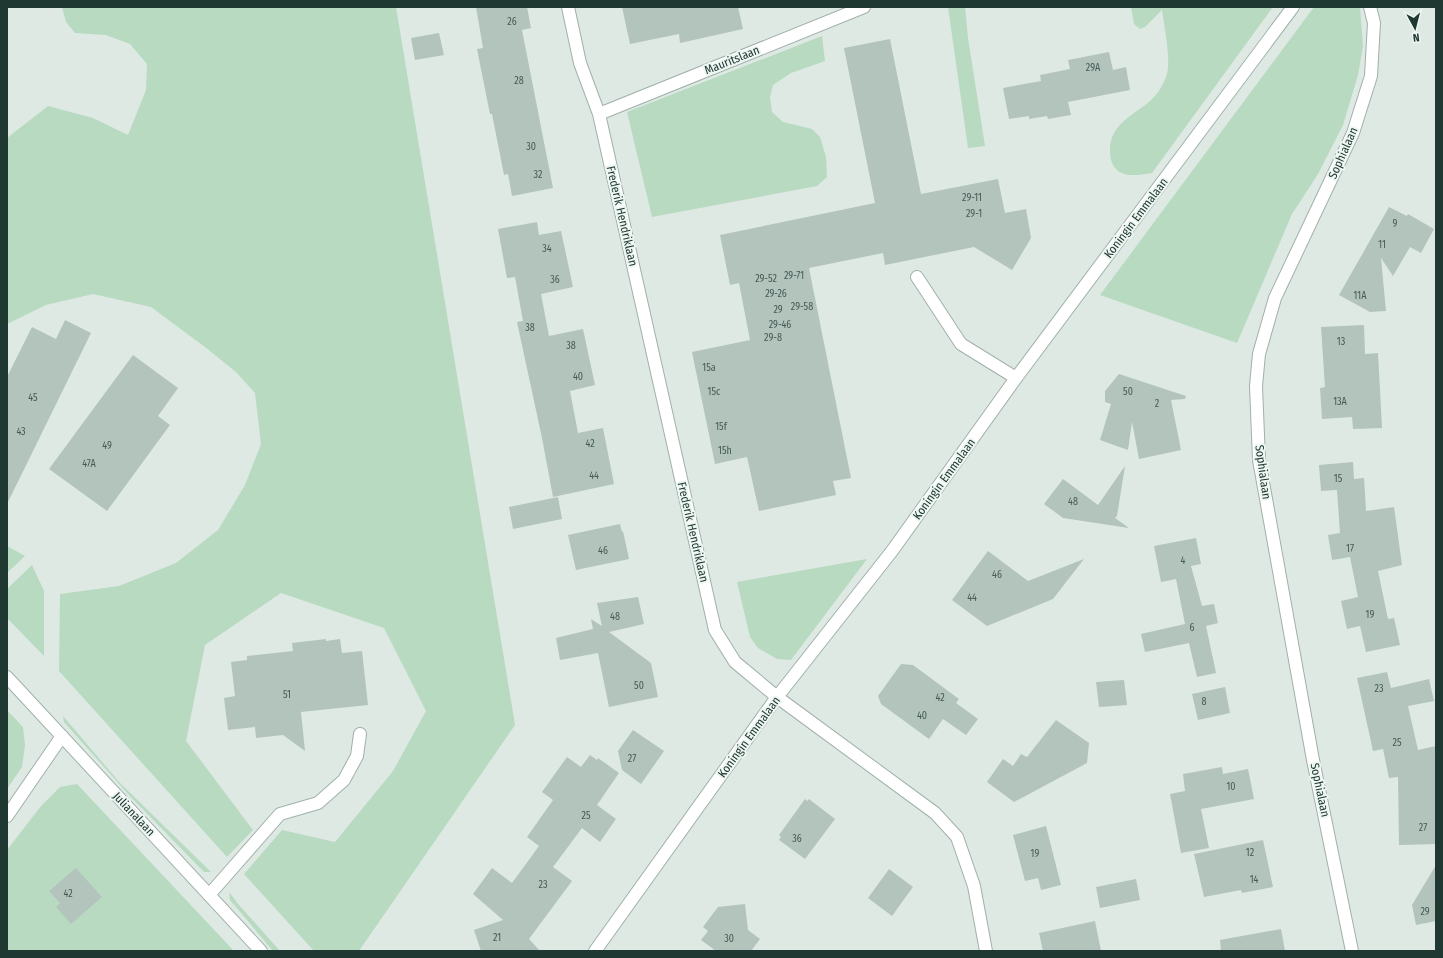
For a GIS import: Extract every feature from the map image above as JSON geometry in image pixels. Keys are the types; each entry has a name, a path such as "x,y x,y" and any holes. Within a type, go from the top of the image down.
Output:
{"street":[{"name":"Frederik Hendriklaan","path":"568,7 580,63 599,114 715,630 735,662 777,697 935,812 957,837 974,886 986,951"},
{"name":"Mauritslaan","path":"599,114 864,7"},
{"name":"Koningin Emmalaan","path":"595,951 777,697 892,551 1016,378 1293,7"},
{"name":"Sophialaan","path":"1352,951 1313,760 1259,460 1256,386 1259,354 1275,298 1353,134 1371,76 1374,23 1370,7"},
{"path":"917,277 961,344 1016,378"},
{"name":"Julianalaan","path":"7,677 261,951"},
{"path":"209,895 280,814 318,803 344,780 357,756 360,734"},
{"path":"7,816 62,736"}],"green space":[{"path":"62,7 396,7 515,725 359,951 314,951 244,874 282,830 335,842 393,771 426,711 384,628 281,593 205,645 186,741 253,830 227,857 59,671 60,594 119,586 176,563 218,530 245,485 261,444 255,393 236,372 151,307 93,294 46,305 7,324 7,138 48,106 93,118 128,135 146,90 147,64 130,44 106,35 75,33 66,22"},
{"path":"948,7 965,7 968,38 985,146 968,148"},
{"path":"1131,7 1273,7 1152,173 1136,175 1120,172 1113,165 1110,154 1112,139 1119,126 1124,121 1157,94 1166,77 1168,63 1162,10 1145,27 1140,29 1134,24"},
{"path":"1314,7 1360,7 1363,46 1358,75 1343,125 1318,174 1292,214 1237,343 1100,295"},
{"path":"822,36 825,61 791,73 773,85 770,97 772,112 783,122 812,129 820,137 826,157 827,177 817,186 652,217 627,112"},
{"path":"7,546 25,556 7,573"},
{"path":"867,559 791,660 777,659 758,648 750,637 737,582"},
{"path":"32,565 44,591 44,656 7,618 7,589"},
{"path":"7,710 23,727 25,745 22,767 7,789"},
{"path":"63,716 120,783 211,872 204,872 129,795 64,722"},
{"path":"77,784 234,951 7,951 7,850 41,806 60,787"},
{"path":"229,892 280,951 273,951 230,900"}],"building":[{"path":"476,7 527,7 531,28 522,30 553,188 512,196 508,174 504,175 477,49 483,48"},
{"path":"622,7 738,7 743,29 680,43 679,34 630,44"},
{"path":"439,33 444,55 415,60 411,38"},
{"path":"890,39 921,194 998,179 1005,213 1026,209 1031,238 1012,270 974,247 885,265 883,253 809,268 851,478 833,481 836,495 759,511 747,457 715,464 692,352 750,340 739,283 730,285 720,235 875,203 844,48"},
{"path":"1109,52 1113,70 1126,67 1130,90 1068,102 1071,115 1048,119 1047,116 1029,119 1029,116 1009,119 1003,88 1041,81 1040,75 1070,69 1068,60"},
{"path":"1389,207 1407,216 1408,214 1434,229 1421,253 1410,247 1393,276 1381,258 1386,311 1370,312 1339,295"},
{"path":"537,222 539,235 561,231 573,287 541,294 549,336 583,329 595,385 570,391 578,433 603,428 614,484 553,497 517,322 523,321 515,277 507,278 498,229"},
{"path":"65,320 91,333 7,504 7,377 32,327 56,339"},
{"path":"1364,325 1365,354 1378,353 1382,428 1353,429 1352,417 1322,419 1320,388 1325,387 1321,327"},
{"path":"133,355 178,388 158,416 170,425 107,511 49,469"},
{"path":"1119,374 1186,396 1185,399 1171,400 1181,450 1139,459 1132,422 1128,450 1100,440 1111,404 1105,402 1105,391"},
{"path":"1353,462 1354,479 1364,478 1366,511 1394,507 1402,565 1378,571 1388,619 1394,618 1400,645 1366,652 1360,626 1347,629 1341,601 1358,597 1350,557 1332,560 1328,535 1340,533 1337,490 1321,491 1319,465"},
{"path":"1125,466 1117,516 1115,518 1129,528 1063,518 1044,504 1063,479 1098,505"},
{"path":"558,497 562,519 513,529 509,507"},
{"path":"620,524 629,559 576,570 568,535"},
{"path":"1196,538 1201,564 1191,566 1202,606 1214,604 1218,623 1206,626 1216,673 1197,677 1189,643 1145,652 1141,634 1185,624 1176,579 1161,582 1154,546"},
{"path":"988,551 1028,581 1084,559 1053,599 987,626 952,600"},
{"path":"638,597 644,624 609,632 651,663 658,697 609,707 598,653 560,660 556,638 593,629 591,619 602,626 597,603"},
{"path":"326,639 326,641 340,639 342,653 362,651 368,705 301,712 305,751 283,735 256,738 255,727 228,730 224,698 235,696 231,662 247,660 247,656 293,651 292,643"},
{"path":"901,664 913,665 959,699 956,703 978,719 966,735 943,719 929,739 881,704 878,696"},
{"path":"1387,672 1391,688 1429,679 1434,701 1408,706 1418,750 1436,746 1436,844 1399,845 1398,777 1389,778 1383,749 1373,751 1357,678"},
{"path":"1124,680 1127,705 1099,707 1096,682"},
{"path":"1225,687 1230,713 1198,720 1192,694"},
{"path":"1056,720 1089,743 1087,763 1014,802 987,782 1003,759 1013,766 1021,754 1027,757"},
{"path":"633,730 664,751 641,784 622,770 618,751"},
{"path":"590,755 597,760 598,758 619,773 597,805 616,819 600,842 582,828 553,867 572,881 529,939 540,951 481,951 474,930 503,920 473,894 492,868 512,883 539,846 527,837 553,800 542,792 567,757 581,767"},
{"path":"1222,767 1223,774 1248,769 1254,799 1201,809 1209,848 1181,853 1170,794 1185,791 1183,774"},
{"path":"805,799 807,801 809,799 835,819 805,859 779,840 781,837 779,835"},
{"path":"1046,826 1061,885 1041,890 1038,878 1025,881 1013,835"},
{"path":"1263,840 1273,887 1242,893 1241,890 1204,897 1194,854"},
{"path":"1436,865 1436,921 1416,925 1412,905"},
{"path":"76,868 102,897 71,924 56,907 60,903 49,891"},
{"path":"889,869 913,887 892,916 868,898"},
{"path":"1136,879 1140,900 1100,908 1096,887"},
{"path":"745,904 748,930 760,939 751,951 716,951 701,940 708,931 703,927 718,907"},
{"path":"1095,921 1101,951 1043,951 1039,933"},
{"path":"1281,929 1285,951 1221,951 1220,940"}]}
